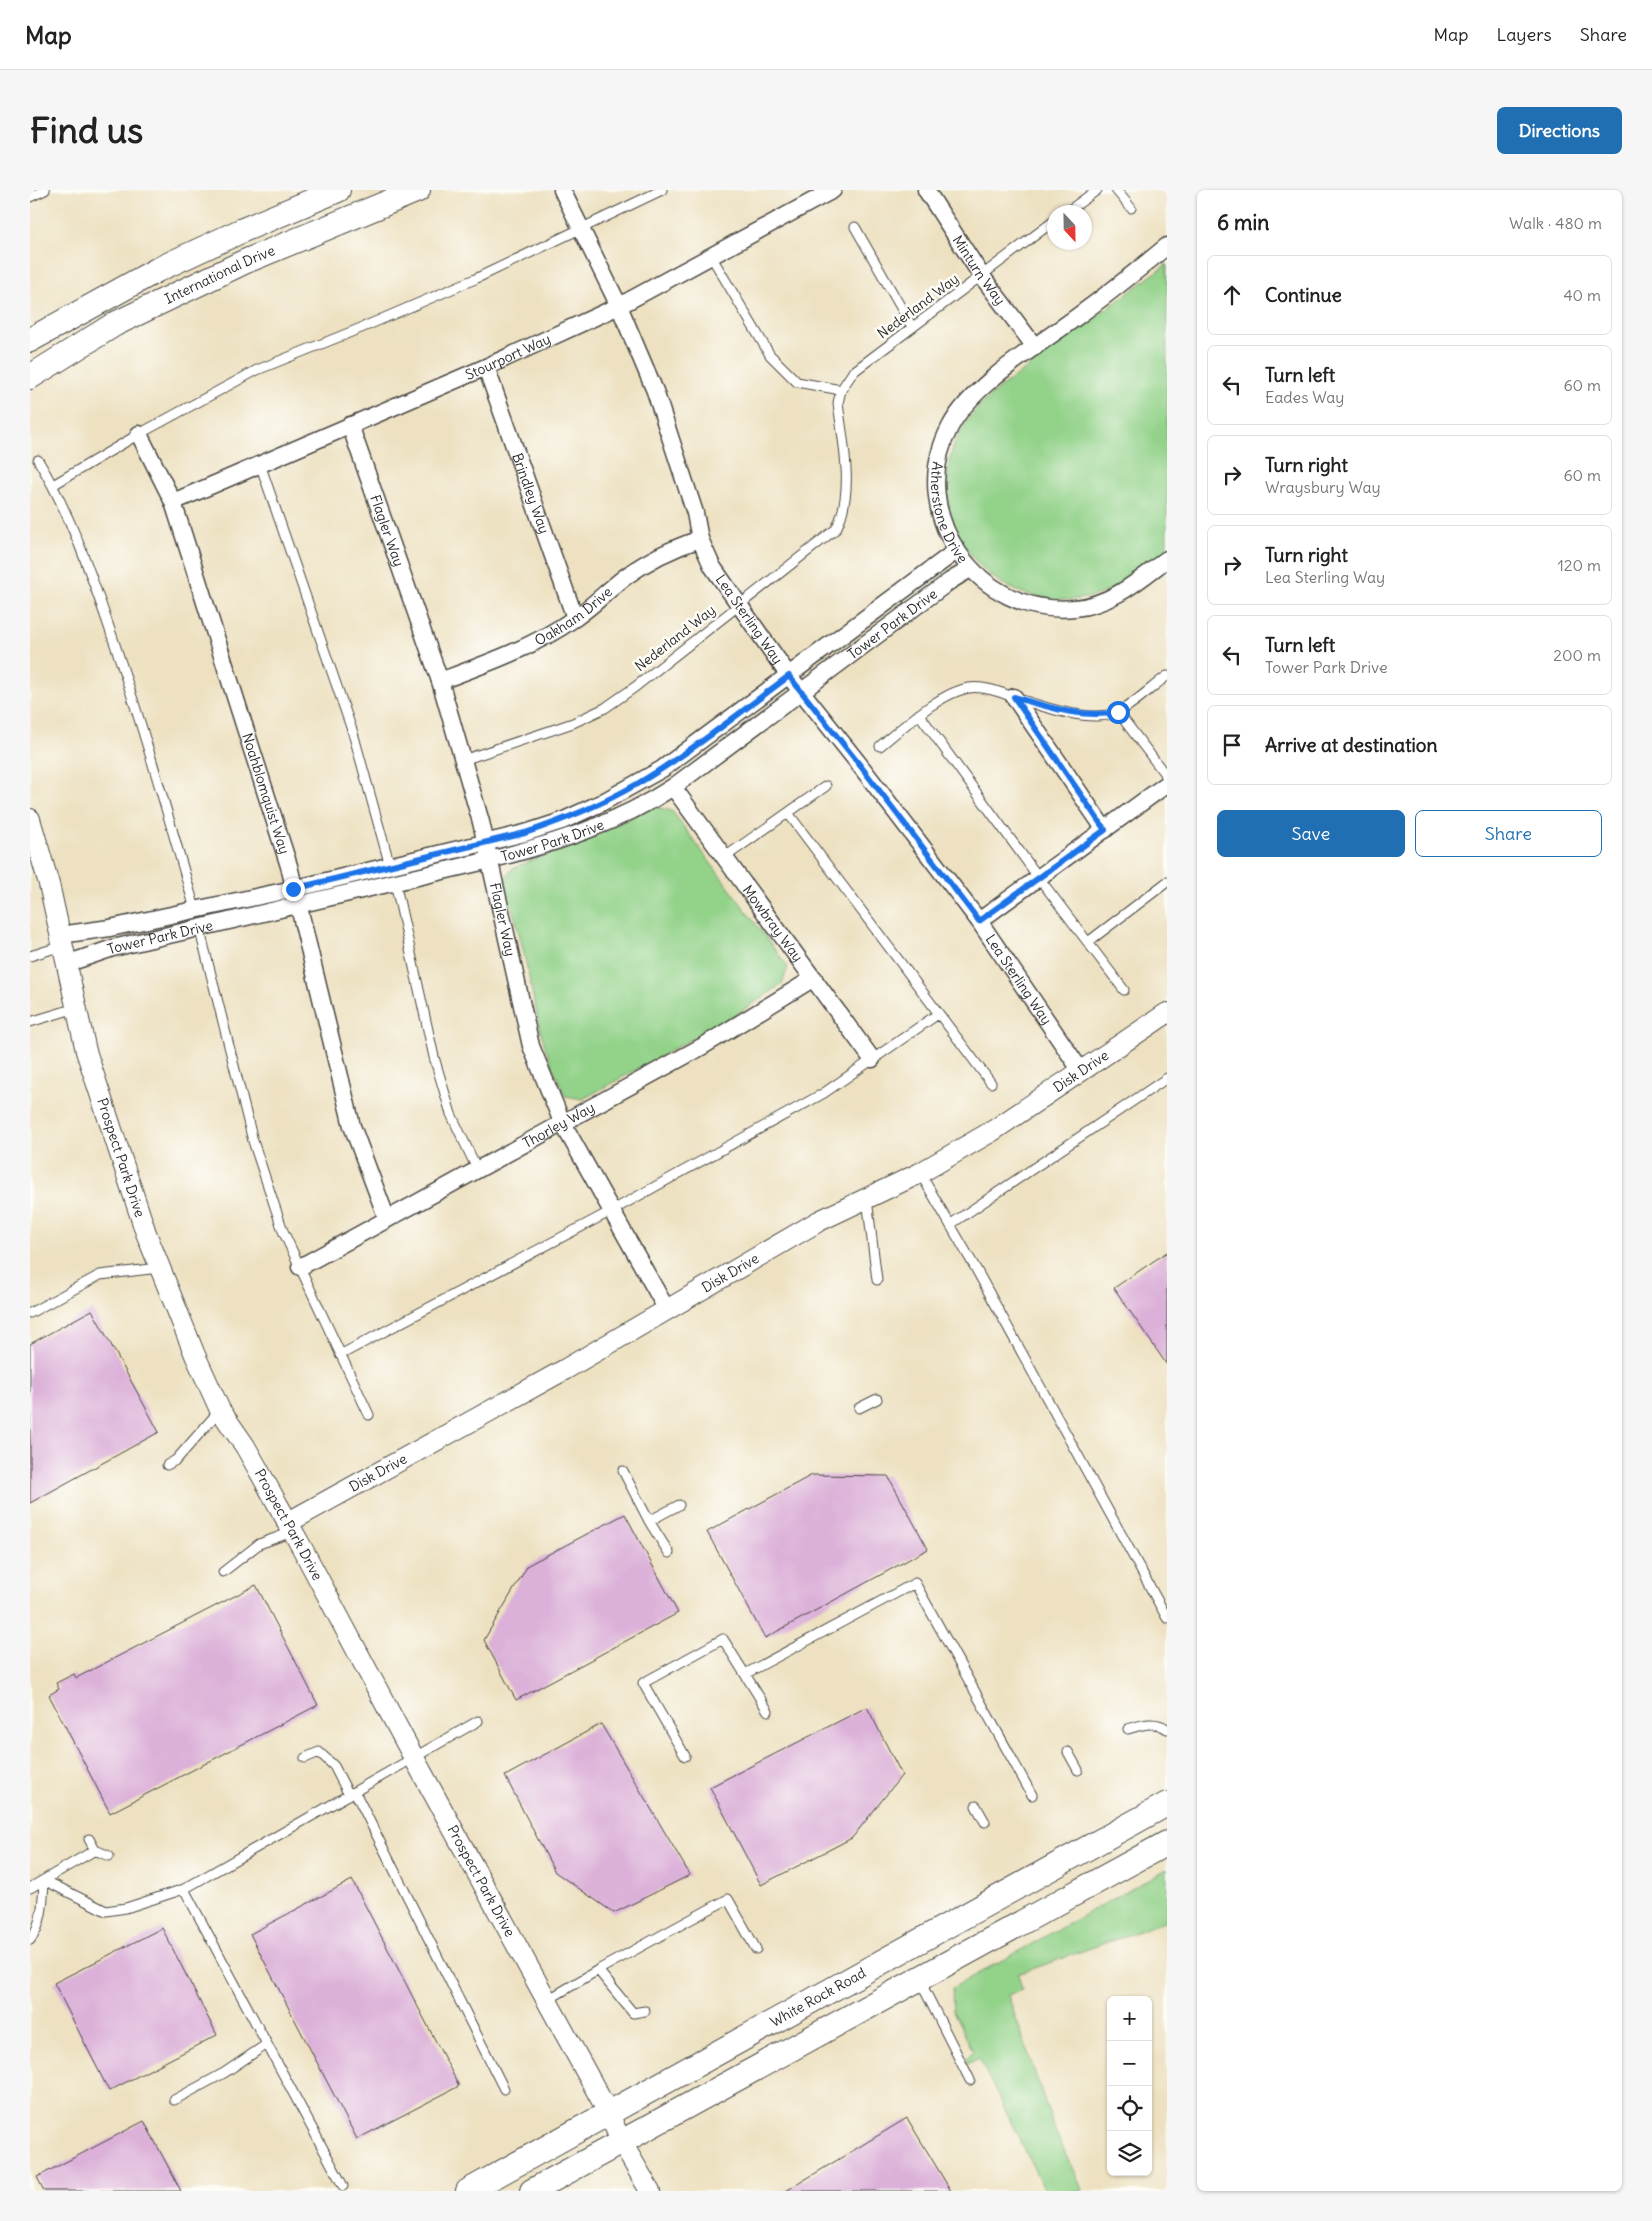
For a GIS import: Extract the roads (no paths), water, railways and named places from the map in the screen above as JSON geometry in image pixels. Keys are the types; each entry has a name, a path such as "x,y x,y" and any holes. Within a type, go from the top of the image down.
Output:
{"main road":[{"path":"30,340 157,270 243,230 338,190"},
{"name":"International Drive","path":"30,377 115,324 244,262 418,190"},
{"name":"White Rock Road","path":"468,2191 1167,1804"},
{"path":"532,2191 1167,1843"}],"street":[{"name":"Lea Sterling Way","path":"562,190 619,306 655,391 695,513 700,539 712,566 800,691 979,921 1081,1071"},
{"name":"Stourport Way","path":"173,502 486,367 619,306 833,190"},
{"name":"Minturn Way","path":"926,190 981,275 1034,347"},
{"name":"Atherstone Drive","path":"1167,246 1094,304 987,383 970,400 950,426 940,450 936,476 937,501 943,525 956,551 970,569 994,589 1016,600 1046,609 1076,608 1104,602 1129,587 1167,559"},
{"name":"Brindley Way","path":"486,367 575,618"},
{"name":"Flagler Way","path":"350,425 440,681 486,843 531,1046 562,1122 613,1210 667,1310"},
{"name":"Noahblomquist Way","path":"139,434 173,502 289,866 352,1126 387,1219"},
{"name":"Oakham Drive","path":"440,681 548,636 575,618 624,577 645,563 673,548 700,539"},
{"name":"Tower Park Drive","path":"63,948 112,948 199,927 390,866 525,833 562,821 635,785 662,769 956,551"},
{"name":"Tower Park Drive","path":"63,948 110,928 195,909 395,882 539,847 595,828 625,815 673,787 800,691 950,581 970,569"},
{"path":"1014,697 1105,830"},
{"path":"979,921 1167,784"},
{"name":"Mowbray Way","path":"673,787 872,1059"},
{"name":"Prospect Park Drive","path":"30,818 49,884 86,1051 159,1268 220,1410 245,1446 546,2001 610,2114 621,2141 650,2191"},
{"name":"Thorley Way","path":"300,1267 703,1046 814,978"},
{"name":"Disk Drive","path":"290,1528 819,1221 920,1173 994,1130 1167,1012"}],"lane":[{"path":"30,197 45,190"},
{"path":"53,484 139,434 257,370 475,280 662,190"},
{"path":"1077,205 1097,190"},
{"path":"1116,190 1131,208"},
{"path":"855,227 912,327"},
{"name":"Nederland Way","path":"463,760 573,723 604,708 635,687 738,605 816,547 836,529 843,515 846,487 838,403 841,390 853,372 1047,227"},
{"path":"711,256 770,355 797,382 841,390"},
{"path":"38,460 53,484 80,543 136,706 195,909"},
{"path":"260,464 353,733 390,866"},
{"path":"880,746 919,714 953,693 970,688 994,690 1077,714 1105,714 1118,712 1167,676"},
{"path":"1118,712 1167,777"},
{"path":"919,714 1124,990"},
{"path":"725,857 826,786"},
{"path":"788,813 991,1083"},
{"path":"395,882 434,1057 451,1114 477,1169"},
{"path":"1088,942 1167,882"},
{"path":"199,927 252,1141 283,1231 369,1416"},
{"path":"30,956 63,948"},
{"path":"30,1022 76,1008"},
{"path":"340,1355 613,1210 824,1092 938,1014"},
{"path":"951,1224 1167,1078"},
{"path":"920,1173 951,1224 1167,1618"},
{"path":"867,1198 877,1280"},
{"path":"30,1313 100,1275 159,1268"},
{"path":"859,1408 876,1399"},
{"path":"167,1464 176,1460 220,1410"},
{"path":"623,1471 649,1521 669,1553"},
{"path":"649,1521 679,1505"},
{"path":"223,1572 259,1544 290,1528"},
{"path":"745,1674 915,1583 1032,1795"},
{"path":"685,1756 643,1683 723,1639 768,1711"},
{"path":"44,1880 106,1911 126,1908 184,1889 478,1721"},
{"path":"1128,1729 1144,1724 1161,1724 1167,1729"},
{"path":"305,1758 319,1752 334,1766 352,1793 504,2089"},
{"path":"1068,1752 1078,1770"},
{"path":"976,1806 985,1822"},
{"path":"89,1839 95,1850 109,1856"},
{"path":"30,1888 95,1850"},
{"path":"30,1940 34,1936 42,1910 44,1880"},
{"path":"184,1889 343,2186"},
{"path":"546,2001 728,1898 756,1949"},
{"path":"598,1970 633,2013 645,2011"},
{"path":"919,1978 970,2080"},
{"path":"174,2100 224,2073 267,2044"}]}
